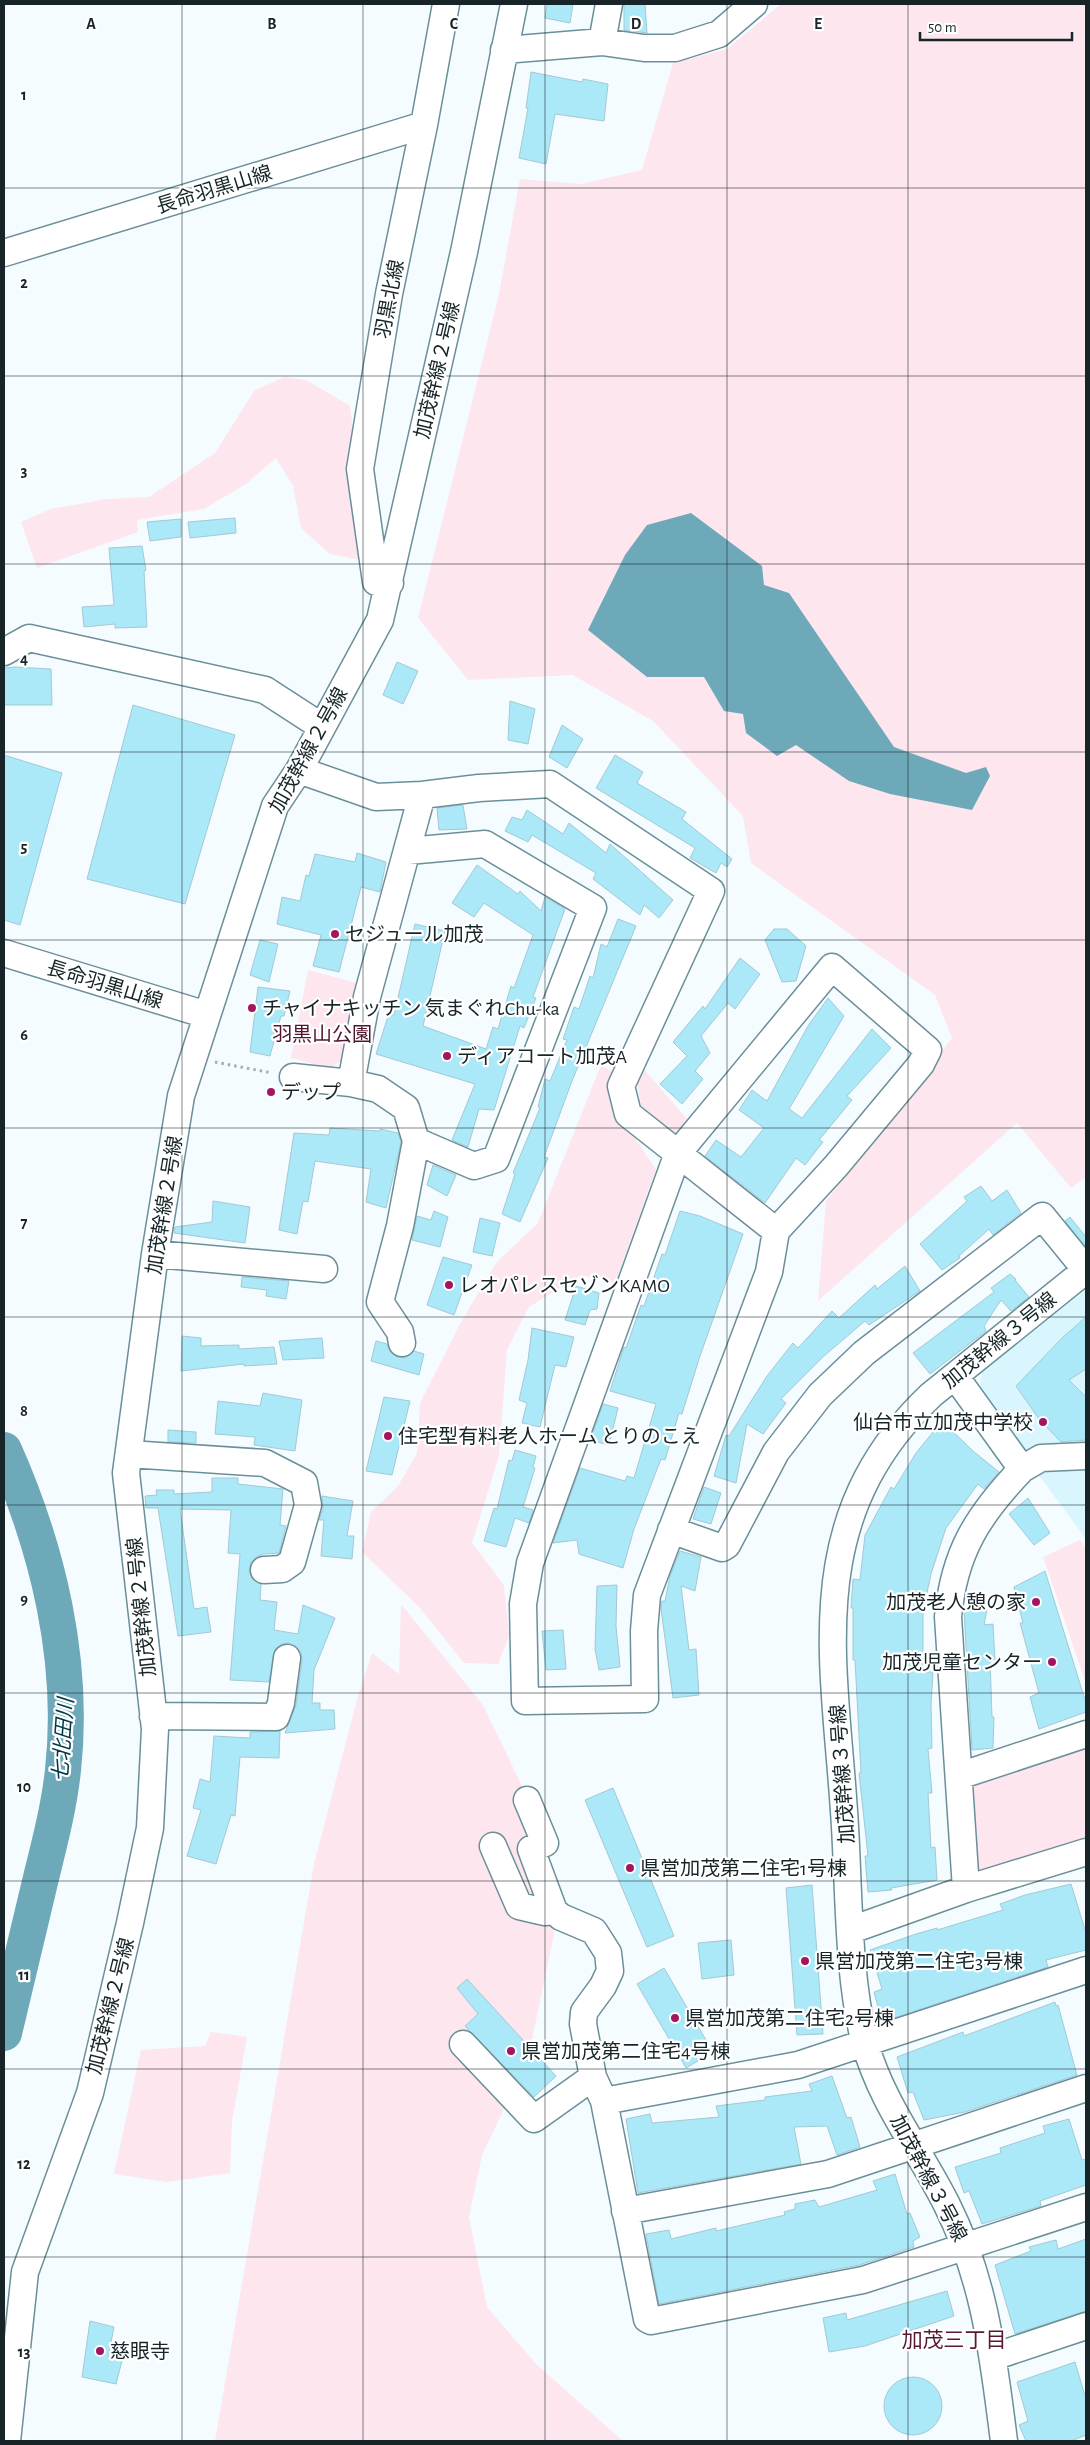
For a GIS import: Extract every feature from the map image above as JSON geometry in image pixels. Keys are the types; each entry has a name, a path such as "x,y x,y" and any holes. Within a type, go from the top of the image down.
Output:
{"street":[{"name":"羽黒北線","path":"390,583 376,582 360,469 389,294 424,125 446,4"},
{"name":"加茂幹線２号線","path":"7,2441 25,2272 90,2093 130,1924 150,1828 153,1716 126,1473 155,1254 182,1096 275,806 298,770 380,620 390,583 464,252 514,4"},
{"path":"602,42 609,4"},
{"path":"504,50 602,42 644,48 675,48 719,34 754,4"},
{"name":"長命羽黒山線","path":"4,252 424,125"},
{"path":"4,652 29,638 265,690 322,727"},
{"path":"298,770 376,797 550,784 711,891 622,1086 628,1114 776,1231"},
{"path":"351,1083 367,997 422,795"},
{"path":"408,851 485,844 593,908 496,1159 474,1166 416,1141"},
{"name":"長命羽黒山線","path":"4,954 207,1015"},
{"path":"832,967 928,1050 921,1064 836,1166 776,1231 769,1272 647,1595 644,1631 645,1699 525,1700 523,1604 530,1563 678,1154 832,967"},
{"path":"293,1077 351,1083 378,1089 406,1108 416,1141 400,1226 380,1302 400,1332 402,1342"},
{"path":"671,1530 722,1548 726,1545 776,1452 820,1395 864,1353 1042,1216 1086,1270"},
{"path":"155,1254 324,1269"},
{"name":"加茂幹線３号線","path":"1004,2441 984,2302 965,2246 949,2208 884,2093 864,2042 858,2006 851,1930 833,1636 833,1601 837,1571 849,1521 867,1477 880,1455 910,1414 1086,1270"},
{"path":"955,1376 1022,1469"},
{"path":"129,1454 265,1463 304,1483 308,1505 292,1562 282,1569 264,1570"},
{"path":"966,1889 948,1617 952,1585 960,1556 976,1524 1022,1469 1041,1458 1086,1456"},
{"path":"153,1716 276,1717 281,1703 287,1658"},
{"path":"959,1776 1086,1734"},
{"path":"527,1800 545,1843 531,1849 554,1911 560,1916 594,1931 608,1953 610,1971 584,2012 583,2024 593,2077 604,2101 647,2319 651,2321 864,2280 1086,2207"},
{"path":"493,1846 519,1906 545,1912 554,1911"},
{"path":"851,1930 966,1889 1086,1852"},
{"path":"604,2101 790,2067 1086,1970"},
{"path":"463,2044 534,2119 593,2077"},
{"path":"625,2211 812,2178 1086,2088"},
{"path":"993,2357 1086,2326"}],"path":[{"path":"193,1058 293,1077"}],"shaded area":[{"name":"仙台市立加茂中学校","path":"1086,1290 1086,1539 979,1394 982,1371"}],"green space":[{"path":"781,4 1086,4 1086,1177 1071,1188 1017,1123 818,1301 826,1201 952,1038 935,995 751,863 743,816 653,721 573,675 468,680 418,618 499,294 520,179 581,184 642,170 673,63 727,49"},
{"path":"284,377 306,380 350,406 353,429 351,467 361,560 330,554 301,528 293,486 276,458 246,484 204,509 137,520 138,532 37,568 21,522 51,509 107,499 149,497 215,453 254,391"},
{"name":"羽黒山公園","path":"308,970 357,983 343,1060 330,1068 291,1058"},
{"path":"601,1065 614,1073 616,1111 656,1169 615,1283 581,1275 529,1307 507,1350 499,1456 472,1543 504,1585 509,1636 498,1664 464,1663 419,1607 362,1552 371,1512 398,1486 417,1453 420,1403 461,1322 496,1263 538,1223"},
{"path":"642,1067 688,1120 674,1135 643,1115 637,1082"},
{"path":"1080,1540 1086,1548 1086,1684 1043,1557"},
{"path":"401,1604 483,1705 549,1842 554,1935 528,2058 482,2155 469,2217 487,2307 536,2364 623,2441 215,2441 314,1864 358,1696 372,1653 399,1674"},
{"path":"1086,1742 1086,1842 987,1875 973,1866 968,1789 978,1778"},
{"path":"211,2032 247,2037 232,2121 230,2173 167,2182 114,2174 141,2050 205,2046"}],"water":[{"path":"691,513 762,566 764,585 789,593 894,747 966,773 986,767 990,776 972,810 890,794 849,781 796,745 777,756 746,733 743,714 724,711 704,677 647,677 588,630 625,555 647,525"}],"building":[{"path":"547,4 573,4 570,23 545,18"},
{"path":"624,4 645,4 647,33 624,30"},
{"path":"531,72 582,82 583,79 608,84 604,121 555,114 546,164 519,158 528,108 526,108"},
{"path":"235,518 236,533 190,538 188,522"},
{"path":"181,519 181,537 150,541 147,522"},
{"path":"142,546 146,570 144,571 147,627 115,628 115,624 84,627 82,607 114,605 109,548"},
{"path":"397,662 418,671 403,704 383,695"},
{"path":"4,668 51,669 52,705 4,705"},
{"path":"510,701 535,709 528,744 508,740"},
{"path":"133,705 235,735 185,904 87,879"},
{"path":"562,725 583,739 567,768 549,757"},
{"path":"4,755 62,773 20,925 4,920"},
{"path":"615,755 643,772 637,783 686,812 682,819 732,859 727,867 721,863 716,873 690,858 695,848 596,788"},
{"path":"463,805 467,829 439,830 437,808"},
{"path":"527,810 563,834 569,823 606,853 610,844 673,900 659,918 644,905 640,915 593,879 596,873 532,835 528,842 505,831 512,817 522,820"},
{"path":"357,853 386,862 380,892 361,887 339,972 313,966 321,935 277,924 282,897 300,901 306,875 309,876 315,854 355,862"},
{"path":"477,865 518,894 520,891 541,911 545,897 565,909 533,997 536,998 524,1028 520,1026 494,1110 479,1109 468,1147 452,1140 475,1084 376,1054 389,1013 394,1015 415,924 445,931 423,1026 486,1049 493,1027 498,1029 511,986 514,988 533,935 484,903 474,917 452,903"},
{"path":"618,919 636,926 572,1081 544,1157 548,1158 520,1222 502,1214 515,1174 513,1173 540,1108 538,1107 545,1079 550,1081 567,1040 563,1039 574,1007 579,1009 590,976 593,978 601,944 607,947"},
{"path":"774,929 787,929 806,946 796,981 782,982 765,940"},
{"path":"260,940 278,944 269,982 250,975"},
{"path":"740,958 760,974 735,1009 728,1003 701,1036 710,1053 695,1071 703,1079 682,1104 660,1084 687,1056 673,1042 703,1006 705,1009"},
{"path":"258,987 290,991 284,1016 281,1016 270,1056 250,1052"},
{"path":"828,998 844,1016 789,1109 802,1118 872,1029 891,1048 847,1096 852,1100 819,1140 823,1142 805,1165 796,1158 765,1203 705,1156 716,1140 741,1157 764,1128 739,1110 752,1090 767,1101 808,1026"},
{"path":"330,1128 380,1131 380,1129 398,1133 401,1142 386,1208 366,1202 371,1169 315,1161 308,1202 303,1201 297,1234 279,1230 294,1133 329,1135"},
{"path":"433,1165 456,1175 447,1196 427,1185"},
{"path":"981,1186 992,1201 1007,1190 1021,1213 993,1235 989,1229 959,1256 960,1258 942,1270 920,1244 967,1201 964,1197"},
{"path":"213,1201 250,1207 245,1243 174,1233 175,1227 212,1222"},
{"path":"434,1211 448,1217 440,1247 412,1240 417,1216 431,1220"},
{"path":"680,1211 700,1216 743,1234 699,1359 682,1414 679,1413 665,1460 661,1459 634,1529 623,1568 579,1554 577,1540 553,1543 580,1468 625,1481 627,1476 634,1478 656,1404 610,1391 624,1347 626,1348 641,1305 644,1306 662,1254 665,1255"},
{"path":"1070,1217 1086,1237 1086,1247 1065,1221"},
{"path":"480,1218 500,1223 492,1256 473,1252"},
{"name":"レオパレスセゾンKAMO","path":"443,1257 472,1265 454,1315 427,1305"},
{"path":"905,1266 920,1291 869,1325 865,1321 824,1356 781,1399 786,1403 763,1434 747,1424 736,1483 714,1476 726,1435 729,1436 767,1376 793,1343 798,1348 832,1311 839,1318 875,1285 877,1289"},
{"path":"1010,1274 1029,1297 1011,1311 1001,1300 984,1326 986,1331 930,1374 913,1353 994,1292 991,1288"},
{"path":"242,1277 289,1281 286,1299 266,1296 267,1290 241,1287"},
{"path":"576,1286 599,1293 597,1309 590,1310 585,1325 565,1320"},
{"path":"1086,1317 1086,1369 1069,1380 1086,1397 1086,1440 1061,1442 1039,1419 1016,1386 1062,1338"},
{"path":"532,1328 574,1337 566,1367 555,1365 540,1427 522,1423 527,1403 519,1400 528,1360"},
{"path":"182,1336 201,1338 201,1346 239,1345 239,1349 274,1347 277,1364 244,1366 244,1364 181,1371"},
{"path":"322,1338 324,1358 283,1360 279,1341"},
{"path":"376,1341 387,1344 390,1352 397,1357 405,1358 414,1351 424,1354 419,1375 371,1361"},
{"path":"263,1393 302,1400 295,1451 254,1445 255,1437 215,1434 218,1401 260,1406"},
{"name":"住宅型有料老人ホーム とりのこえ","path":"384,1397 410,1401 392,1475 366,1471"},
{"path":"603,1404 618,1408 609,1445 590,1440"},
{"path":"942,1421 973,1451 999,1472 984,1489 978,1484 946,1528 931,1574 923,1611 923,1672 933,1672 931,1704 932,1748 928,1749 932,1793 928,1793 931,1848 935,1847 937,1880 891,1888 892,1890 868,1892 865,1856 868,1856 859,1773 861,1773 855,1660 853,1660 853,1608 851,1608 853,1579 860,1580 865,1535 891,1487 894,1489 916,1453"},
{"path":"168,1430 196,1432 196,1443 168,1442"},
{"path":"515,1450 536,1456 533,1467 535,1468 523,1507 533,1510 529,1523 515,1518 506,1547 484,1541 494,1508 497,1509 509,1460 512,1461"},
{"path":"212,1478 238,1478 238,1484 283,1489 280,1525 286,1526 279,1553 263,1554 256,1557 251,1563 249,1571 252,1579 261,1584 260,1600 277,1602 274,1630 298,1634 303,1605 335,1618 314,1670 312,1703 320,1703 320,1710 334,1710 335,1729 285,1733 296,1705 302,1660 301,1652 296,1646 288,1643 282,1644 275,1649 269,1682 230,1680 240,1554 228,1553 231,1510 180,1509 194,1609 207,1607 211,1632 178,1636 158,1508 146,1508 145,1496 157,1495 156,1490 174,1490 174,1494 212,1492"},
{"path":"704,1487 721,1493 711,1524 693,1519"},
{"path":"322,1496 353,1501 347,1536 354,1536 352,1559 321,1556 324,1520 319,1520 323,1509"},
{"path":"1028,1498 1050,1533 1034,1545 1009,1514"},
{"path":"680,1551 701,1557 695,1591 681,1586 689,1650 696,1649 699,1695 673,1698 661,1609 662,1601 665,1601 670,1576"},
{"name":"加茂児童センター","path":"1045,1571 1086,1703 1086,1712 1039,1729 1030,1697 1039,1693 1020,1623 1023,1623 1014,1587"},
{"path":"617,1585 616,1626 620,1667 599,1670 595,1649 597,1586"},
{"path":"989,1599 984,1625 993,1624 995,1660 990,1659 992,1717 994,1717 993,1748 972,1750 964,1611"},
{"path":"563,1630 566,1669 546,1670 542,1631"},
{"path":"280,1731 279,1758 240,1757 235,1816 231,1815 216,1864 187,1856 201,1810 193,1808 200,1779 210,1782 214,1736 250,1738 250,1732"},
{"name":"県営加茂第二住宅1号棟","path":"613,1788 674,1936 647,1947 585,1800"},
{"path":"1071,1884 1086,1933 1086,1950 1046,1960 1048,1967 882,2022 874,1992 882,1989 870,1950 916,1934 937,1928 937,1930 1003,1910 1000,1904 1025,1895"},
{"name":"県営加茂第二住宅3号棟","path":"812,1885 823,2034 797,2035 786,1888"},
{"path":"731,1940 734,1975 702,1979 698,1943"},
{"name":"県営加茂第二住宅2号棟","path":"664,1968 713,2052 686,2068 637,1984"},
{"name":"県営加茂第二住宅4号棟","path":"467,1979 556,2076 534,2097 465,2026 478,2014 457,1988"},
{"path":"1055,2002 1056,2006 1058,2005 1077,2075 965,2112 924,2120 913,2092 908,2093 897,2057 963,2032 964,2036"},
{"path":"832,2076 847,2118 851,2117 860,2147 837,2155 827,2126 794,2127 801,2164 638,2193 626,2119 650,2114 652,2123 719,2117 716,2106 765,2100 765,2097 812,2091 809,2084"},
{"path":"1069,2119 1082,2160 1086,2159 1086,2185 1040,2201 1041,2206 982,2224 969,2191 964,2193 955,2167 1001,2153 1000,2148 1045,2133 1043,2126"},
{"path":"895,2174 907,2214 910,2213 920,2237 913,2241 914,2247 859,2265 659,2304 646,2234 669,2230 671,2239 785,2215 784,2212 795,2209 795,2204 815,2200 819,2207 877,2190 873,2181"},
{"path":"1086,2239 1086,2311 1015,2334 995,2265 1031,2251 1029,2247 1056,2240 1058,2249"},
{"path":"947,2291 954,2316 865,2346 829,2352 823,2318 846,2313 847,2320"},
{"path":"90,2321 114,2327 108,2358 122,2361 116,2384 82,2377"},
{"path":"1075,2362 1086,2399 1086,2435 1071,2441 1026,2441 1019,2425 1028,2421 1017,2382"},
{"path":"913,2377 924,2379 937,2390 942,2406 940,2417 929,2430 913,2435 902,2433 889,2422 884,2406 886,2395 897,2382"}],"waterway":[{"name":"七北田川","path":"4,1450 33,1526 54,1606 61,1647 66,1729 63,1770 56,1812 4,2033"}],"place":[{"name":"セジュール加茂","path":"335,934"},
{"name":"チャイナキッチン 気まぐれChu-ka","path":"252,1008"},
{"name":"ディアコート加茂A","path":"447,1056"},
{"name":"デップ","path":"271,1092"},
{"name":"レオパレスセゾンKAMO","path":"449,1285"},
{"name":"仙台市立加茂中学校","path":"1043,1422"},
{"name":"住宅型有料老人ホーム とりのこえ","path":"388,1436"},
{"name":"加茂老人憩の家","path":"1036,1602"},
{"name":"加茂児童センター","path":"1052,1662"},
{"name":"県営加茂第二住宅1号棟","path":"630,1868"},
{"name":"県営加茂第二住宅3号棟","path":"805,1961"},
{"name":"県営加茂第二住宅2号棟","path":"675,2018"},
{"name":"県営加茂第二住宅4号棟","path":"511,2051"},
{"name":"慈眼寺","path":"100,2351"}],"district":[{"name":"加茂三丁目","path":"954,2340"}]}
